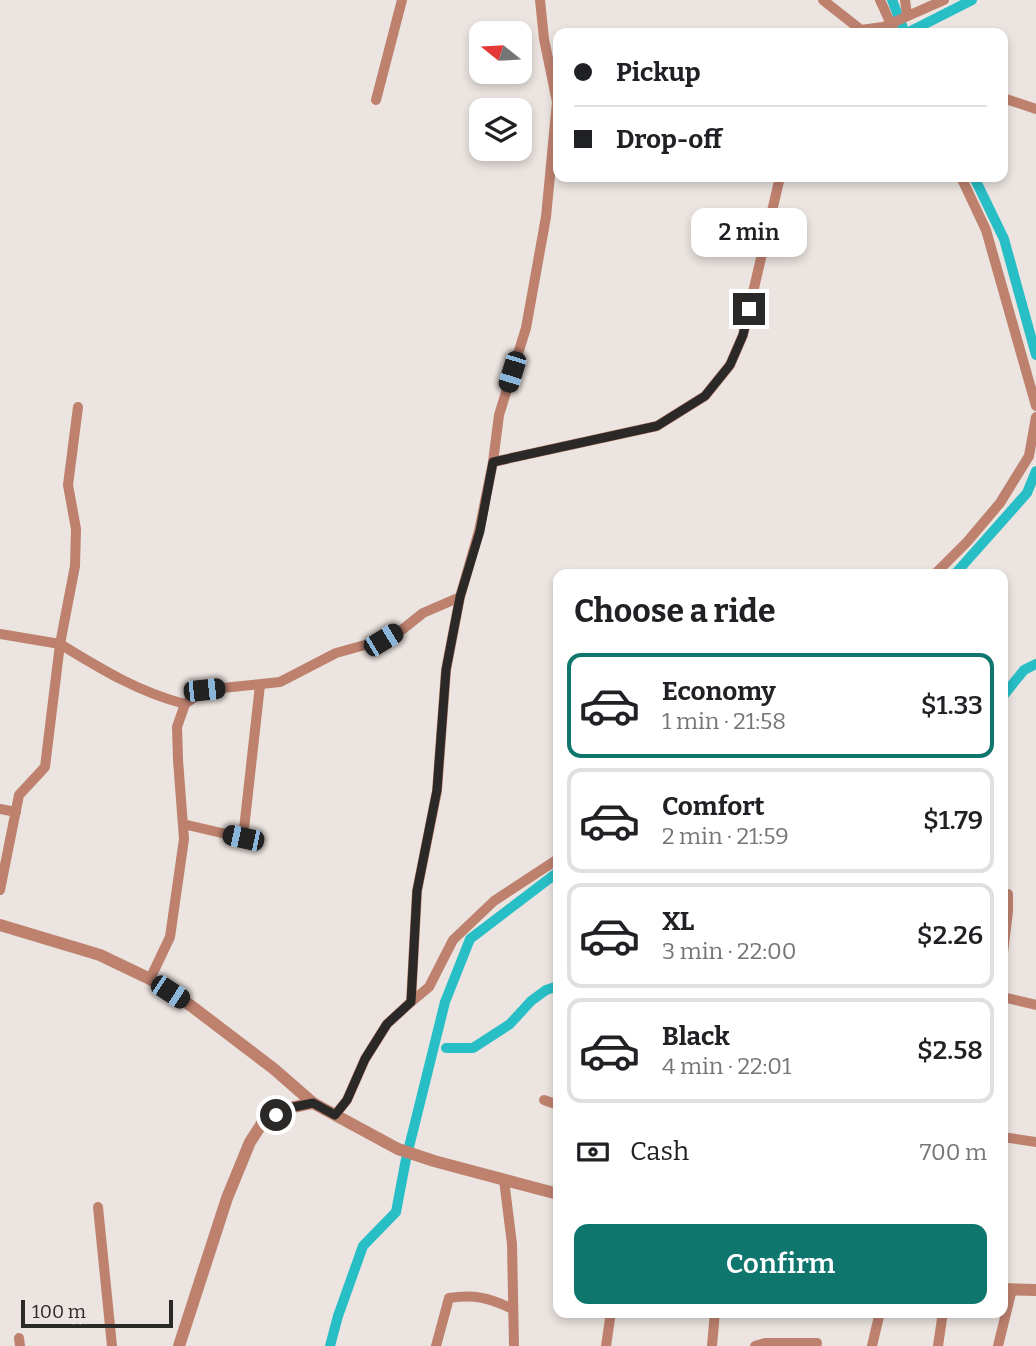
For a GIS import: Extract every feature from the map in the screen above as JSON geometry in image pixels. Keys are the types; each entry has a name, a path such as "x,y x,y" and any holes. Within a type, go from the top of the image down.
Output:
{"street":[{"path":"376,100 402,0"},
{"path":"823,0 854,28"},
{"path":"880,0 892,26 907,16 944,0"},
{"path":"905,0 907,16"},
{"path":"538,1 553,83"},
{"path":"1008,100 1036,109"},
{"path":"411,1002 417,891 437,790 446,670 460,597 480,531 499,415 526,328 546,217 553,144"},
{"path":"493,462 657,426 705,396 730,365 743,335 779,182"},
{"path":"963,182 986,230 1036,407"},
{"path":"0,890 19,795 45,767 60,644 75,566 76,529 68,485 78,408"},
{"path":"940,569 1000,503 1029,456 1036,417"},
{"path":"150,979 170,937 184,839 177,727 185,704 204,690 280,682 336,653 383,640 403,629 423,612 460,597"},
{"path":"0,634 60,644 109,674 159,698 185,704"},
{"path":"183,824 243,838 260,685"},
{"path":"0,809 16,812"},
{"path":"335,1115 347,1100 365,1059 387,1024 429,987 453,940 494,901 553,862"},
{"path":"1008,894 1008,911"},
{"path":"0,925 100,955 150,979 190,1005 263,1060 313,1103 398,1149 553,1193"},
{"path":"1008,998 1036,1005"},
{"path":"544,1100 553,1103"},
{"path":"179,1346 227,1198 250,1142 263,1122 289,1108 313,1103"},
{"path":"1008,1138 1036,1142"},
{"path":"504,1180 512,1244 513,1346"},
{"path":"98,1207 112,1346"},
{"path":"1008,1289 1036,1290"},
{"path":"436,1346 449,1298 469,1295 513,1309"},
{"path":"606,1346 610,1318"},
{"path":"712,1346 714,1318"},
{"path":"872,1346 879,1318"},
{"path":"938,1346 942,1318"},
{"path":"998,1346 1002,1318"},
{"path":"755,1346 765,1343 817,1343 816,1346"}],"waterway":[{"path":"892,0 903,28"},
{"path":"917,28 972,0"},
{"path":"976,182 1004,239 1036,355"},
{"path":"959,569 1027,493 1036,471"},
{"path":"1008,690 1024,670 1036,664"},
{"path":"409,1147 445,1002 470,939 553,876"},
{"path":"446,1048 473,1048 510,1024 531,1001 553,988"},
{"path":"330,1346 363,1246 396,1212 406,1159"}],"route":[{"path":"276,1115 289,1108 313,1103 335,1115 347,1100 365,1059 387,1024 411,1002 417,891 437,790 446,670 460,597 480,531 493,462 657,426 705,396 730,365 743,335 749,309"}]}
